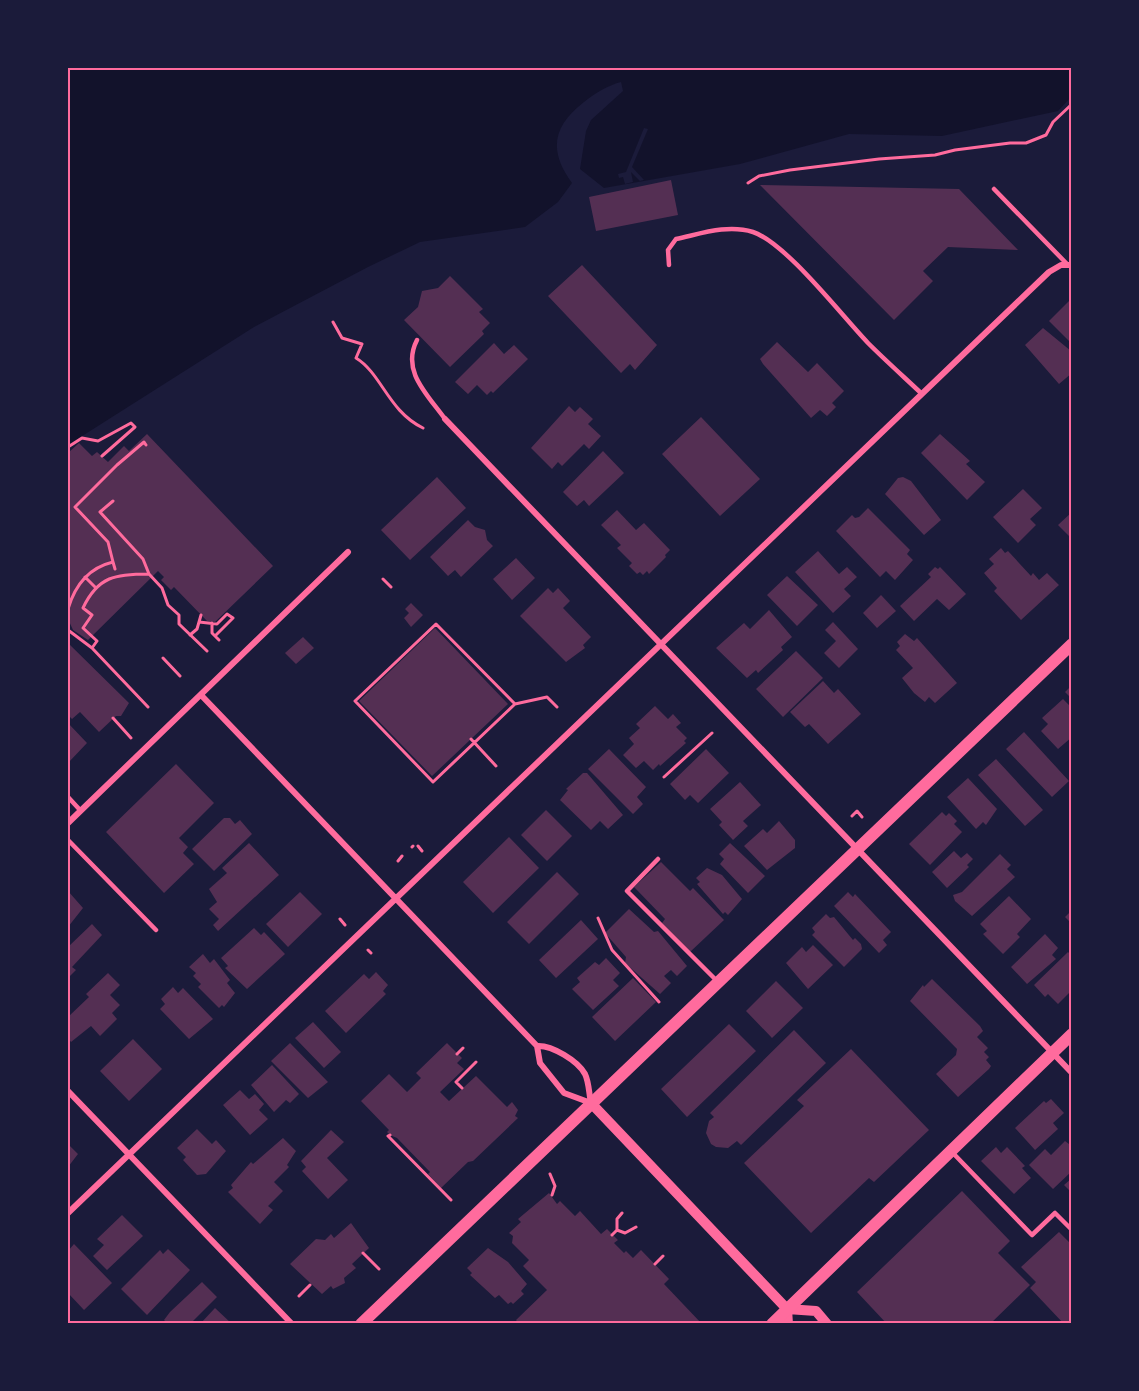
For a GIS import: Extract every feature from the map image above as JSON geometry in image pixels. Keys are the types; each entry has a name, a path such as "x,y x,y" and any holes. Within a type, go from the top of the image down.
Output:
{"main road":[{"path":"361,1323 1071,644"},
{"path":"772,1323 1071,1034"}],"street":[{"path":"68,1213 1049,272 1069,264"},
{"path":"445,419 1071,1073"},
{"path":"68,823 348,552"},
{"path":"201,695 537,1046 540,1063 564,1093 591,1103 787,1309 788,1323"},
{"path":"537,1046 549,1047 562,1054 585,1073 591,1103"},
{"path":"68,1091 292,1323"},
{"path":"787,1309 816,1311 827,1323"}],"lane":[{"path":"994,189 1069,264"},
{"path":"669,265 668,250 676,239 727,229 739,229 762,235 780,249 868,342 922,394"},
{"path":"417,340 411,352 410,363 415,377 445,419"},
{"path":"68,797 80,810"},
{"path":"68,840 156,930"},
{"path":"658,859 627,891 718,982"},
{"path":"950,1150 1032,1235 1055,1213 1071,1230"}],"path":[{"path":"748,183 759,176 790,170 879,159 935,156 955,150 1026,143 1046,135 1053,122 1071,104"},
{"path":"333,322 342,338 362,344 356,358 365,363 399,411 423,428"},
{"path":"68,447 82,438 98,441 131,423 135,427 102,456"},
{"path":"115,569 108,542 75,507 103,483 117,465 136,453 144,442 146,445"},
{"path":"113,501 100,512 143,559 149,574 164,586 168,605 179,615 179,624 207,651"},
{"path":"68,609 75,589 85,577 95,568 113,562"},
{"path":"92,648 97,641 83,628 92,615 83,609 95,587 118,576 149,574"},
{"path":"85,577 95,587"},
{"path":"383,579 391,587"},
{"path":"69,603 76,605"},
{"path":"199,622 217,624 228,614 232,618 215,636"},
{"path":"190,635 197,629 201,615"},
{"path":"212,623 212,633 219,640"},
{"path":"515,704 436,624 355,701 433,782 515,704 547,698 557,707"},
{"path":"68,630 92,648 148,706"},
{"path":"163,658 180,676"},
{"path":"113,718 131,738"},
{"path":"664,777 712,733"},
{"path":"471,739 496,766"},
{"path":"852,816 857,812 862,817"},
{"path":"418,846 422,851"},
{"path":"398,861 402,856"},
{"path":"598,918 612,950 659,1002"},
{"path":"340,919 345,925"},
{"path":"457,1054 463,1048"},
{"path":"462,1088 456,1082 477,1062"},
{"path":"390,1135 388,1136 451,1200"},
{"path":"550,1174 555,1186 552,1196"},
{"path":"617,1230 616,1224 622,1213"},
{"path":"617,1230 625,1233 636,1227"},
{"path":"612,1235 617,1230"},
{"path":"363,1253 379,1269"},
{"path":"655,1264 663,1256"},
{"path":"299,1296 310,1285"}],"shaded area":[{"path":"68,68 1071,68 1071,97 1058,111 942,136 849,134 740,164 604,188 580,169 586,131 591,120 623,91 621,82 616,83 588,99 574,111 560,129 557,139 559,160 572,183 558,202 525,227 420,242 254,327 68,445"}],"pier":[{"path":"644,128 648,129 632,167 644,180 640,181 631,172 633,182 625,184 623,177 619,178 618,174 626,172"}],"building":[{"path":"671,180 678,215 596,231 589,197"},
{"path":"760,185 959,189 1018,250 948,247 923,271 933,281 894,320"},
{"path":"582,265 657,345 635,370 630,364 621,373 548,296"},
{"path":"450,276 483,309 479,312 490,323 482,331 484,334 450,367 404,320 418,307 422,291 438,288"},
{"path":"1070,300 1072,301 1072,344 1049,321"},
{"path":"1043,328 1071,351 1072,373 1059,384 1025,345"},
{"path":"777,342 808,372 817,363 844,391 832,403 836,407 827,416 820,410 811,418 763,364 760,359"},
{"path":"494,343 504,354 514,345 528,359 493,393 491,391 487,395 477,385 468,394 455,382"},
{"path":"569,406 575,412 580,407 593,419 588,424 601,436 589,449 584,444 562,466 558,462 552,469 531,448"},
{"path":"701,417 760,479 720,516 662,454"},
{"path":"147,434 273,566 215,622 207,621 174,587 171,590 161,580 164,577 158,571 88,640 73,630 68,619 68,453 79,443 92,456 97,452 108,462 124,446 129,451"},
{"path":"940,434 970,461 966,464 985,482 967,500 921,453"},
{"path":"603,451 624,473 589,506 584,500 577,506 563,492"},
{"path":"437,477 466,508 410,560 381,530"},
{"path":"903,477 911,481 941,520 924,535 885,494 898,478"},
{"path":"1023,489 1042,508 1030,519 1036,525 1018,543 993,517"},
{"path":"868,508 910,550 907,554 913,560 895,580 886,571 880,577 836,531 852,515 855,518 859,517"},
{"path":"617,510 636,530 644,523 670,550 649,574 647,571 643,575 640,572 637,574 629,566 632,563 617,548 621,545 601,525"},
{"path":"1072,512 1072,539 1058,525"},
{"path":"468,520 475,527 485,530 487,540 493,546 461,577 455,570 448,576 430,557"},
{"path":"1001,548 1005,553 1008,551 1031,576 1033,573 1039,580 1047,573 1059,585 1021,620 994,591 997,588 984,573 994,564 989,559"},
{"path":"818,551 839,574 847,567 857,577 844,589 851,596 833,613 795,572"},
{"path":"516,558 535,578 512,600 493,579"},
{"path":"935,567 938,569 940,567 966,594 949,610 937,599 914,621 900,606 931,577 928,574"},
{"path":"787,576 818,605 797,626 767,595"},
{"path":"548,588 553,593 558,588 570,601 563,608 591,637 583,645 585,648 566,662 520,616"},
{"path":"881,595 896,611 877,628 863,613"},
{"path":"411,603 423,615 411,627 404,618 409,613 405,609"},
{"path":"769,610 792,637 781,647 783,650 758,673 756,670 747,678 716,648 744,623 750,629"},
{"path":"833,622 858,649 839,668 824,653 836,641 825,630"},
{"path":"435,628 508,704 432,776 359,701"},
{"path":"905,634 914,641 917,638 957,683 935,703 929,697 925,702 902,678 913,668 896,650 900,646 897,642"},
{"path":"303,637 314,648 296,664 285,653"},
{"path":"68,643 129,703 121,716 116,716 99,732 80,712 72,719 68,715"},
{"path":"796,651 823,678 783,717 756,689"},
{"path":"823,681 834,693 838,689 861,714 828,744 809,724 805,727 790,712"},
{"path":"1072,685 1072,699 1065,692"},
{"path":"1063,699 1072,708 1072,737 1058,749 1041,731 1048,724 1042,718"},
{"path":"655,706 668,719 673,714 681,723 676,727 687,738 684,741 686,743 653,770 644,761 636,768 623,755 634,744 629,738 640,728 636,724"},
{"path":"68,723 87,743 68,763"},
{"path":"1024,732 1069,781 1052,797 1006,749"},
{"path":"609,749 646,787 637,797 643,804 633,814 588,769"},
{"path":"706,749 729,773 698,803 690,795 685,800 670,784"},
{"path":"996,759 1043,810 1025,826 978,775"},
{"path":"176,764 214,803 179,838 188,847 183,853 194,864 164,893 106,832"},
{"path":"583,773 587,773 623,815 608,829 600,821 591,830 560,800 568,790 566,789"},
{"path":"968,778 997,809 986,825 983,822 976,829 947,797"},
{"path":"740,782 761,805 743,821 748,826 733,840 719,825 722,822 710,809"},
{"path":"546,810 572,836 547,861 521,835"},
{"path":"942,812 946,816 949,813 957,821 954,824 962,832 930,865 909,844"},
{"path":"224,818 230,818 235,824 240,820 252,834 214,871 192,849"},
{"path":"779,821 795,840 795,848 767,870 744,846 763,829 767,833"},
{"path":"509,837 539,868 493,913 463,882"},
{"path":"249,843 279,875 218,931 213,925 219,919 209,909 217,902 209,889 227,873 222,868"},
{"path":"730,843 765,876 748,893 720,864 724,859 719,854"},
{"path":"954,851 961,858 967,853 973,859 967,865 969,867 947,888 932,872"},
{"path":"1000,854 1011,865 1007,869 1015,877 972,916 955,901 953,895 962,892"},
{"path":"661,862 690,891 693,888 724,920 690,952 662,923 665,919 634,887"},
{"path":"707,868 722,875 742,899 728,915 725,912 723,914 697,884 700,882 696,878"},
{"path":"557,872 579,894 529,944 507,922"},
{"path":"68,891 83,908 68,927"},
{"path":"300,892 322,914 288,947 266,924"},
{"path":"848,892 853,897 855,894 891,932 883,940 887,945 879,953 834,906"},
{"path":"1009,896 1031,919 1017,934 1020,937 1003,954 983,934 987,931 980,924"},
{"path":"629,909 654,932 658,931 687,966 677,976 671,970 664,976 671,983 660,994 625,963 626,957 605,933"},
{"path":"1072,910 1072,924 1065,917"},
{"path":"826,914 830,918 834,917 853,940 855,938 861,944 862,949 844,967 812,935 815,932 812,928"},
{"path":"581,920 598,939 556,978 539,960"},
{"path":"92,924 102,935 72,967 76,970 68,978 68,947"},
{"path":"254,928 261,935 264,932 285,954 247,989 225,968 228,966 221,958"},
{"path":"1045,934 1058,948 1052,955 1056,959 1027,984 1011,967"},
{"path":"813,945 833,965 808,989 786,963 802,947 806,952"},
{"path":"1068,952 1072,956 1072,990 1058,1004 1048,994 1045,997 1034,985"},
{"path":"203,954 210,963 214,959 230,980 227,983 235,993 224,1007 222,1005 219,1008 198,987 201,984 193,976 196,973 189,967"},
{"path":"606,958 620,973 613,980 619,986 593,1010 572,989 580,982 577,978 595,962 599,965"},
{"path":"376,972 388,985 383,991 386,994 346,1033 325,1011 364,974 369,979"},
{"path":"108,973 120,985 110,995 120,1005 112,1013 117,1019 100,1036 91,1026 71,1042 68,1038 68,1017 89,997 86,994"},
{"path":"633,978 656,1002 615,1041 592,1017"},
{"path":"932,979 980,1026 983,1031 977,1037 988,1048 984,1052 989,1057 986,1060 991,1066 958,1097 936,1074 956,1055 957,1049 910,1001 923,985 924,987"},
{"path":"776,981 803,1008 772,1038 746,1011"},
{"path":"173,987 178,993 183,988 213,1019 189,1039 160,1009 165,1004 161,999"},
{"path":"313,1022 341,1052 324,1068 295,1038"},
{"path":"729,1024 756,1051 687,1117 661,1089"},
{"path":"794,1030 826,1063 741,1145 737,1141 728,1148 711,1144 706,1133 709,1121 714,1117 710,1113"},
{"path":"133,1039 162,1069 129,1101 100,1071"},
{"path":"290,1043 328,1082 308,1098 271,1061"},
{"path":"447,1043 462,1058 457,1063 464,1069 440,1092 449,1101 476,1076 507,1107 512,1102 518,1110 515,1116 518,1118 441,1188 428,1174 430,1172 397,1138 387,1132 389,1130 361,1101 389,1074 407,1092 421,1078 416,1073"},
{"path":"851,1049 929,1130 874,1182 869,1178 811,1233 744,1163 804,1106 797,1100"},
{"path":"272,1065 299,1094 290,1103 286,1100 274,1112 251,1085"},
{"path":"240,1090 249,1099 255,1094 264,1104 259,1110 268,1119 250,1135 223,1105"},
{"path":"1051,1099 1064,1113 1053,1123 1058,1129 1035,1150 1015,1128 1044,1101 1046,1103"},
{"path":"197,1129 212,1144 216,1140 226,1151 206,1174 197,1175 183,1160 186,1157 177,1148"},
{"path":"331,1130 344,1142 327,1158 348,1180 328,1199 302,1171 306,1167 301,1161"},
{"path":"283,1138 296,1151 287,1165 289,1167 274,1182 283,1191 268,1206 273,1210 260,1224 228,1192 233,1188 231,1185 251,1162 253,1164"},
{"path":"1065,1141 1069,1144 1072,1141 1072,1171 1053,1189 1029,1165 1045,1149 1051,1155"},
{"path":"68,1144 78,1154 68,1167"},
{"path":"996,1147 1001,1153 1007,1147 1025,1166 1022,1168 1031,1178 1014,1194 981,1161"},
{"path":"1072,1178 1072,1198 1069,1195 1071,1192 1064,1185"},
{"path":"962,1191 1010,1241 998,1253 1030,1285 990,1324 887,1324 857,1292"},
{"path":"549,1193 557,1204 560,1201 575,1216 580,1211 601,1234 607,1229 618,1240 614,1243 624,1253 626,1251 633,1258 641,1250 669,1279 664,1284 702,1324 519,1324 516,1320 547,1290 523,1266 529,1260 512,1243 513,1236 509,1233 521,1222 518,1219"},
{"path":"122,1215 143,1236 107,1270 93,1256 104,1245 97,1239"},
{"path":"351,1223 369,1248 352,1264 356,1268 344,1278 345,1283 333,1289 331,1286 322,1294 290,1264 316,1239 325,1240 331,1234 334,1238"},
{"path":"1059,1232 1072,1245 1072,1324 1064,1324 1030,1288 1036,1282 1021,1267"},
{"path":"74,1244 112,1283 84,1310 68,1293 68,1251"},
{"path":"488,1248 508,1262 527,1284 521,1291 524,1294 513,1304 511,1302 508,1304 499,1295 495,1298 470,1275 472,1273 467,1268"},
{"path":"168,1249 190,1270 147,1315 121,1289 160,1250 163,1254"},
{"path":"202,1282 217,1297 190,1324 168,1324 164,1320 170,1312"},
{"path":"215,1308 232,1324 200,1324"}]}
